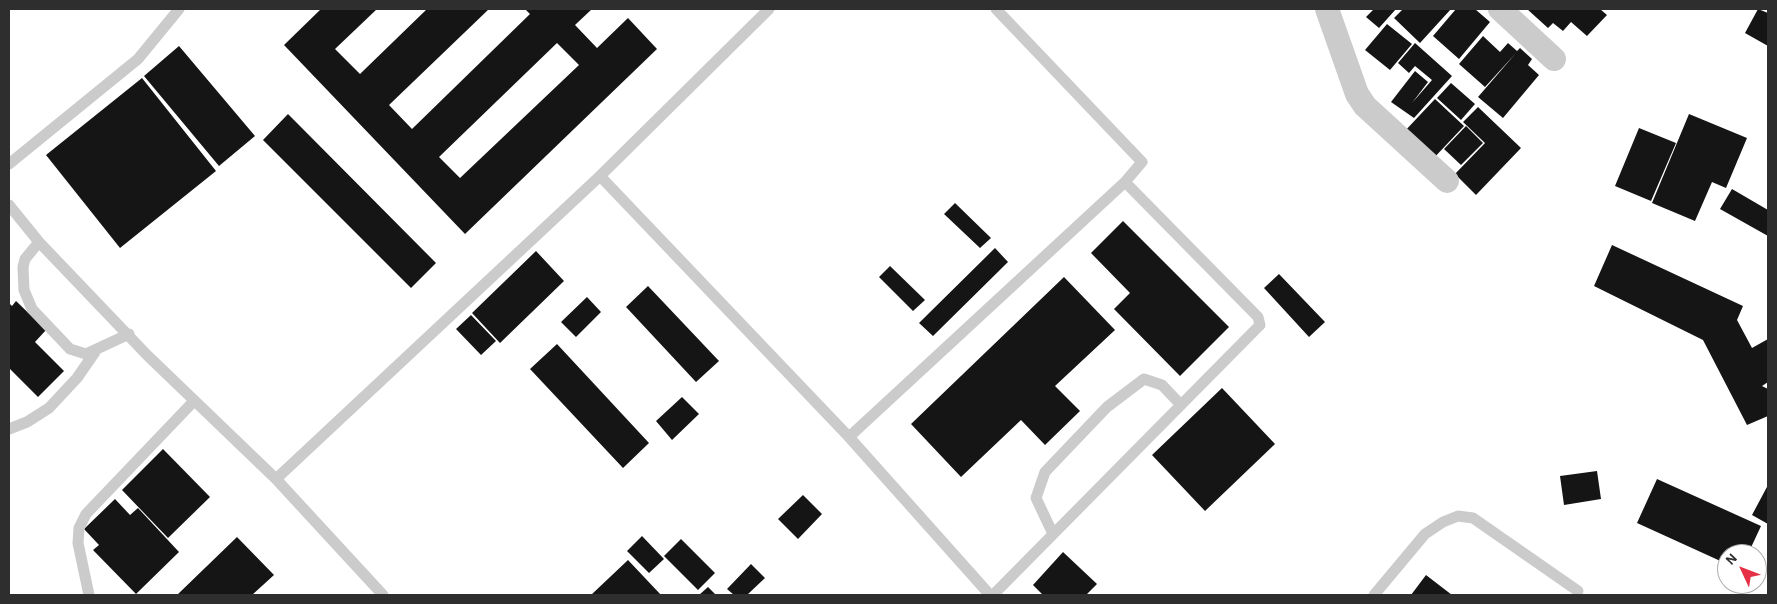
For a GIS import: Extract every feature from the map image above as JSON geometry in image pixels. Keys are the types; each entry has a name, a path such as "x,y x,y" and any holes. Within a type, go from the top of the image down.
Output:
{"street":[{"path":"1328,9 1357,94 1365,106 1447,181"},
{"path":"1500,9 1554,58"}],"lane":[{"path":"9,164 138,59 179,9"},
{"path":"276,479 600,176 769,9"},
{"path":"849,437 1125,182 1142,162 996,9"},
{"path":"600,176 849,437 992,595 1257,328 1259,320 1125,182"},
{"path":"9,205 39,242 194,401 276,479 383,595"},
{"path":"39,242 30,252 23,267 24,290 32,309 70,349 86,354 95,352 129,334"},
{"path":"9,429 27,422 49,408 77,378 95,352"},
{"path":"1053,534 1036,498 1045,472 1107,407 1144,379 1162,385 1181,405"},
{"path":"89,595 78,544 80,528 86,514 194,401"},
{"path":"1374,595 1425,534 1443,522 1458,516 1473,518 1578,591"}],"building":[{"path":"321,9 377,9 335,49 360,74 427,9 489,9 389,105 412,129 530,14 525,9 592,9 575,25 597,48 628,18 657,49 465,234 284,45","holes":["557,43 579,65 460,178 439,157"]},
{"path":"1374,9 1396,9 1379,28 1366,17"},
{"path":"1403,9 1451,9 1420,43 1394,18"},
{"path":"1456,9 1475,9 1490,22 1459,59 1433,36"},
{"path":"1527,9 1600,9 1607,15 1587,36 1571,22 1563,31 1553,23 1548,28"},
{"path":"1758,9 1768,13 1768,46 1745,33"},
{"path":"1387,24 1412,44 1390,70 1365,50"},
{"path":"1483,36 1500,52 1508,43 1517,51 1520,48 1532,59 1528,65 1539,75 1503,118 1478,97 1516,53 1485,87 1459,64"},
{"path":"1415,43 1452,76 1414,118 1391,102 1415,71 1428,82 1412,103 1432,80 1415,66 1409,73 1398,63"},
{"path":"179,46 255,136 219,166 144,76"},
{"path":"142,78 216,171 120,248 46,155"},
{"path":"1451,83 1475,104 1461,120 1437,98"},
{"path":"1435,99 1464,126 1432,160 1403,133"},
{"path":"1478,107 1521,148 1476,195 1455,174 1485,143 1463,122"},
{"path":"288,114 436,263 411,288 263,140"},
{"path":"1689,114 1747,138 1726,188 1712,182 1695,221 1652,203"},
{"path":"1466,126 1483,143 1461,165 1444,149"},
{"path":"1639,128 1676,143 1651,201 1615,186"},
{"path":"1732,189 1768,210 1768,236 1720,209"},
{"path":"955,203 991,238 980,248 944,214"},
{"path":"1123,221 1229,327 1180,376 1114,309 1130,293 1091,253"},
{"path":"1612,245 1743,306 1737,320 1752,348 1768,339 1768,382 1762,386 1768,389 1768,416 1747,425 1703,340 1594,286"},
{"path":"995,248 1008,262 933,336 919,323"},
{"path":"536,251 564,281 500,343 472,313"},
{"path":"890,266 925,300 913,311 879,277"},
{"path":"1279,274 1325,322 1309,337 1264,288"},
{"path":"1064,277 1115,330 1055,386 1080,411 1045,445 1021,420 961,477 911,424"},
{"path":"648,286 719,361 696,382 626,307"},
{"path":"587,297 601,312 576,337 561,322"},
{"path":"16,301 46,330 35,342 64,371 38,397 9,368 9,303 12,306"},
{"path":"471,315 496,341 481,355 456,329"},
{"path":"557,344 649,443 623,468 530,369"},
{"path":"1222,388 1275,444 1205,511 1152,455"},
{"path":"682,397 699,414 672,440 656,421"},
{"path":"163,449 210,497 168,538 122,490"},
{"path":"1597,471 1601,499 1564,505 1560,476"},
{"path":"1657,479 1761,526 1753,544 1717,544 1717,559 1637,523"},
{"path":"1768,485 1768,524 1752,515"},
{"path":"803,495 822,514 798,539 778,519"},
{"path":"115,499 130,515 138,508 179,552 136,594 93,550 99,545 84,529"},
{"path":"642,536 664,559 649,573 627,551"},
{"path":"237,537 274,575 252,595 177,595"},
{"path":"681,539 715,573 698,590 664,556"},
{"path":"1063,552 1097,584 1086,595 1043,595 1033,585"},
{"path":"628,560 661,595 591,595"},
{"path":"751,564 765,578 747,595 734,595 727,589"},
{"path":"1426,575 1452,595 1411,595"},
{"path":"708,587 716,595 699,595"}]}
